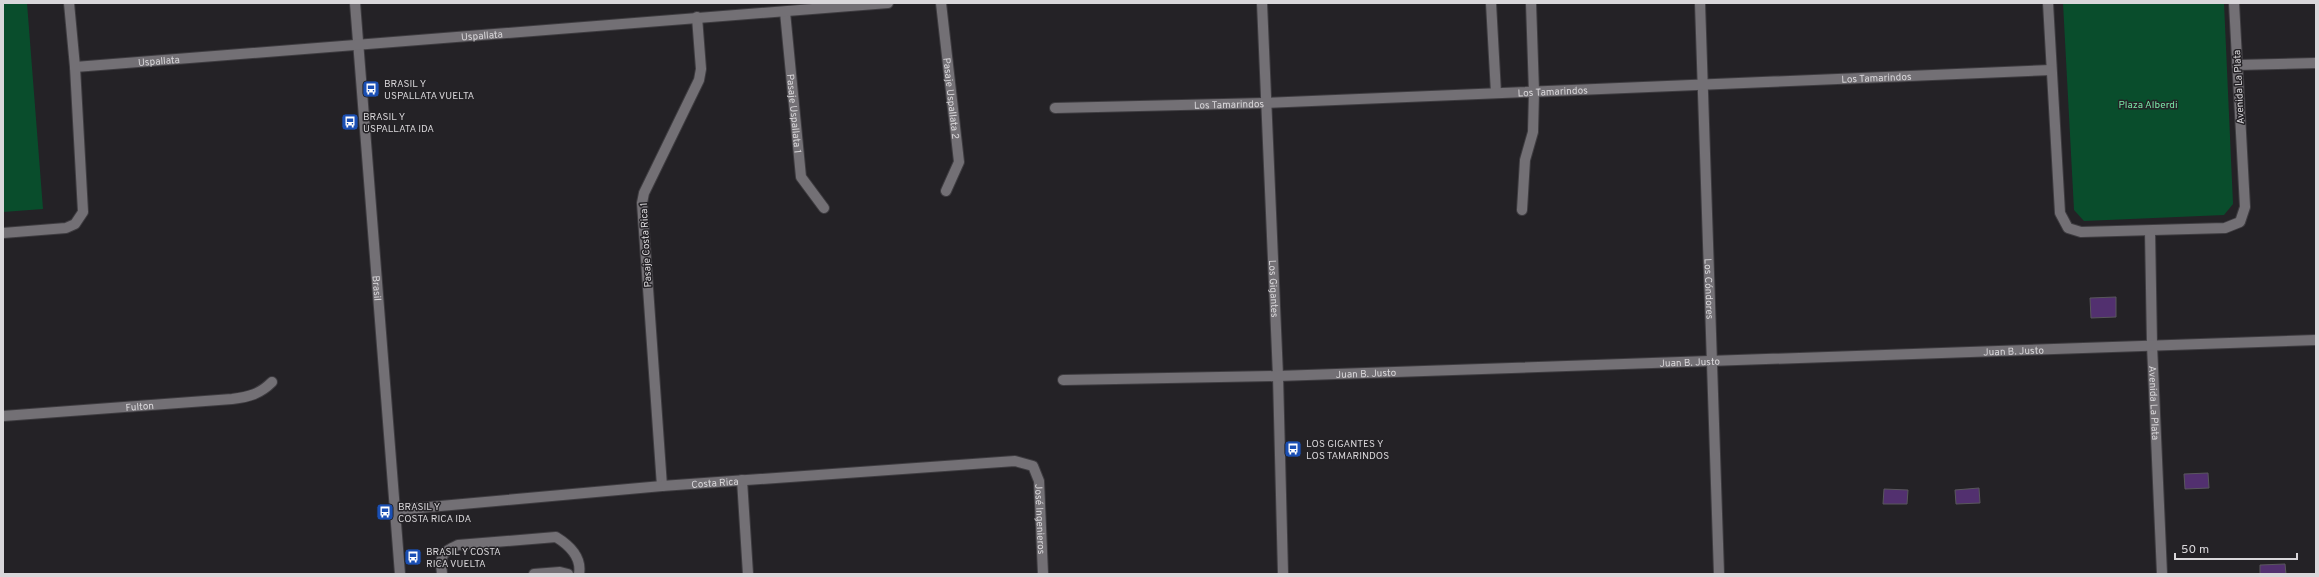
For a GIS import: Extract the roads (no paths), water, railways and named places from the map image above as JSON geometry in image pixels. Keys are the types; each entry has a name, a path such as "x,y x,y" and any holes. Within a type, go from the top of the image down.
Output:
{"street":[{"path":"3,233 66,228 80,220 83,204 75,67 69,3"},
{"name":"Brasil","path":"354,3 400,574"},
{"name":"Uspallata","path":"75,67 888,3"},
{"name":"Pasaje Uspallata 2","path":"941,3 959,162 946,191"},
{"name":"Los Gigantes","path":"1262,3 1265,103 1278,376 1283,574"},
{"path":"1491,3 1496,93"},
{"path":"1522,210 1525,160 1533,132 1534,92 1531,3"},
{"name":"Los Cóndores","path":"1700,3 1719,574"},
{"name":"Avenida La Plata","path":"2048,3 2060,213 2062,221 2073,231 2081,232 2225,228 2240,222 2245,208 2234,3"},
{"name":"Pasaje Uspallata 1","path":"785,12 801,177 824,208"},
{"name":"Pasaje Costa Rica 1","path":"662,486 642,203 644,193 700,80 701,69 697,17"},
{"path":"2237,65 2316,63"},
{"name":"Los Tamarindos","path":"1055,108 1265,103 1496,93 1702,87 2051,70"},
{"name":"Avenida La Plata","path":"2150,231 2152,345 2162,574"},
{"name":"Juan B. Justo","path":"1063,380 1278,376 2316,340"},
{"name":"Fulton","path":"3,416 232,399 252,396 263,390 272,382"},
{"name":"Costa Rica","path":"396,510 662,486 1015,461 1032,466"},
{"name":"José Ingenieros","path":"1032,466 1039,481 1043,574"},
{"path":"742,480 748,574"},
{"path":"442,574 440,559 444,552 458,545 556,537 570,545 580,569 579,574"},
{"path":"534,574 560,572 568,574"}],"place":[{"name":"BRASIL Y USPALLATA VUELTA","path":"371,89"},
{"name":"BRASIL Y USPALLATA IDA","path":"350,122"},
{"name":"LOS GIGANTES Y LOS TAMARINDOS","path":"1293,449"},
{"name":"BRASIL Y COSTA RICA IDA","path":"385,512"},
{"name":"BRASIL Y COSTA RICA VUELTA","path":"413,557"}],"park label":[{"name":"Plaza Alberdi","path":"2148,104"}]}
